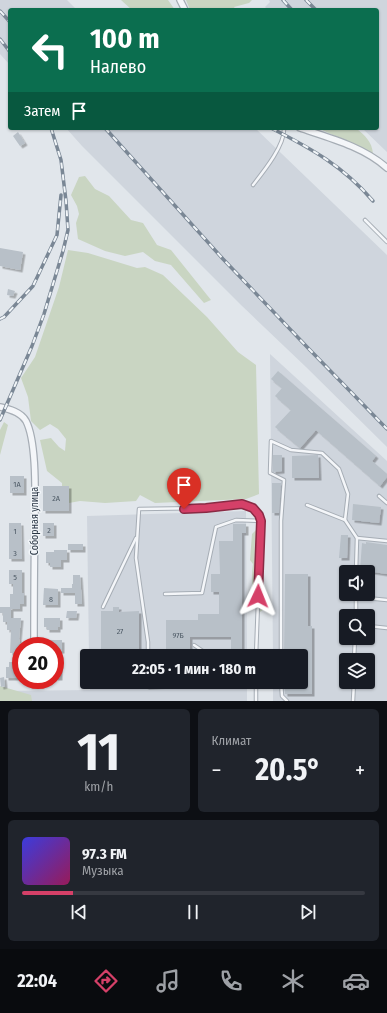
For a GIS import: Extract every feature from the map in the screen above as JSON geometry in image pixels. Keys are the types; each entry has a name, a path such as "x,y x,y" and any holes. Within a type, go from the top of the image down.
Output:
{"street":[{"path":"305,130 370,156 387,168"},
{"name":"Соборная улица","path":"3,407 23,416 27,422 32,443 35,484 34,637"}],"lane":[{"path":"253,185 276,152 284,135 284,130"},
{"path":"365,220 387,242"},
{"path":"281,649 281,521 284,480 270,473 271,441 291,450 322,453 339,469 348,494 345,520"},
{"path":"380,496 387,503"},
{"path":"148,649 136,558 138,509 206,508 242,504 253,508 259,515 261,521 256,649"},
{"path":"307,505 345,520 357,538 356,565"},
{"path":"166,594 202,593 216,527 236,520 261,521"},
{"path":"103,607 137,536"},
{"path":"357,538 387,541"},
{"path":"375,598 387,600"},
{"path":"375,627 387,628"},
{"path":"194,645 200,649"},
{"path":"256,689 256,701"},
{"path":"282,689 282,696 287,701"},
{"path":"353,701 354,689"}],"shaded area":[{"path":"0,0 67,0 75,8 8,8 8,63 0,54"},
{"path":"269,0 387,0 387,152 364,130 379,130 379,8 266,8 265,7 270,2"},
{"path":"68,130 257,130 387,255 387,447 241,305"},
{"path":"270,354 387,461 387,701 273,701 273,689 308,689 308,649 273,649"},
{"path":"246,511 247,649 89,649 87,516"},
{"path":"247,689 247,701 0,701 0,691"}],"green space":[{"path":"121,0 168,0 174,8 130,8"},
{"path":"186,0 252,0 249,3 234,7 235,8 189,8"},
{"path":"322,130 358,130 370,142 373,154"},
{"path":"85,176 95,189 109,196 131,220 143,223 157,245 171,250 211,300 204,303 171,265 155,261 143,252 125,256 105,251 78,239 76,223 79,214 77,206 71,195 79,177"},
{"path":"68,250 88,253 137,268 145,267 163,275 207,317 238,352 256,365 259,494 246,499 155,503 140,495 136,501 105,503 80,501 69,503 62,496 62,483 47,471 40,440 51,438 65,451 66,439 58,429 50,424 40,430 31,421 28,397 21,378 35,357 59,287"},
{"path":"4,422 8,425 0,455 0,430"},
{"path":"259,522 263,528 261,539 263,547 263,610 260,612 253,596 253,564 250,560 252,534 257,529 256,525"},
{"path":"0,686 31,695 32,701 0,701"}],"building":[{"path":"18,132 25,143 20,146 13,136"},
{"path":"0,248 23,252 20,270 0,266"},
{"path":"8,289 15,291 13,296 7,295"},
{"path":"278,371 376,456 372,461 387,474 387,477 380,486 316,430 300,448 275,427 291,410 275,396 282,388 271,379"},
{"path":"273,455 282,455 282,471 273,472"},
{"path":"318,455 319,478 292,478 292,456"},
{"path":"10,476 24,476 24,493 10,493"},
{"path":"272,483 281,483 279,513 272,513"},
{"path":"43,486 69,486 69,511 43,511"},
{"path":"353,504 381,507 379,523 352,520"},
{"path":"9,523 21,523 22,559 9,559"},
{"path":"43,523 54,523 54,536 43,536"},
{"path":"233,524 246,524 246,533 242,533 242,649 231,649 231,637 190,637 190,649 166,649 166,620 198,620 198,614 219,614 219,592 211,592 211,574 220,574 219,541 233,541"},
{"path":"341,535 348,535 347,558 339,558"},
{"path":"366,542 387,545 387,574 375,572 375,565 360,565 362,543 366,544"},
{"path":"68,544 83,544 83,550 68,550"},
{"path":"54,550 67,550 67,560 61,560 61,567 50,567 50,563 46,563 46,552 54,552"},
{"path":"9,570 22,570 22,593 24,593 24,604 20,604 20,609 11,609 11,618 21,618 19,637 12,637 12,653 10,653 11,630 7,630 7,622 3,622 3,613 0,613 0,607 10,607 10,594 13,594 13,584 9,584"},
{"path":"285,574 308,574 308,626 312,626 312,694 285,694 285,689 308,689 308,649 284,649"},
{"path":"73,575 80,575 82,604 75,604 75,593 61,593 61,588 72,588"},
{"path":"44,588 58,589 58,605 43,605"},
{"path":"113,607 119,607 119,612 139,611 139,649 101,649 101,611 113,611"},
{"path":"67,611 77,611 76,618 66,618"},
{"path":"44,618 60,618 60,627 58,627 58,630 47,630 47,627 44,627"},
{"path":"9,662 12,662 12,678 6,678 6,667 9,667"},
{"path":"4,677 5,686 1,687 0,678"}],"railway":[{"path":"283,0 290,8"},
{"path":"306,0 314,8"},
{"path":"0,11 8,20"},
{"path":"0,39 8,49"},
{"path":"0,420 44,314 68,230 61,160 52,130"},
{"path":"107,130 223,259 387,429"},
{"path":"275,130 326,159 350,178 373,201"},
{"path":"0,319 4,317 33,286 57,235 61,195"}],"route":[{"path":"184,509 242,504 253,508 259,515 261,521 258,596"}]}
